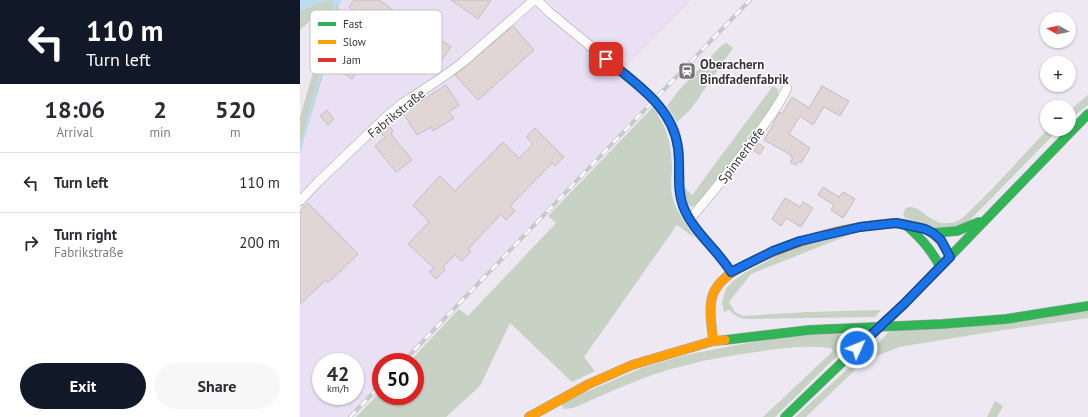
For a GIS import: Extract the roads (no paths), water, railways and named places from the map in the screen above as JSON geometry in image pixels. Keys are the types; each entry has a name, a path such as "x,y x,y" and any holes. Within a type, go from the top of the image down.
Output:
{"main road":[{"path":"785,417 904,304 1088,114"},
{"path":"933,233 957,232 986,218"},
{"path":"713,341 711,303 715,290 721,282 731,272 773,251 800,241 860,227 896,223 925,229 933,233 941,240 950,257"},
{"path":"907,226 928,244 940,267"},
{"path":"529,417 589,384 632,365 713,341 808,330 942,324 1006,319 1088,306"}],"street":[{"name":"Fabrikstraße","path":"300,201 386,117 403,103 463,62 534,0"},
{"path":"537,0 646,91 660,107 675,132 678,148 680,188 683,205 690,219 703,238 723,259 731,272"},
{"name":"Spinnerhöfe","path":"690,219 714,191 754,138 776,107 787,88"}],"water":[{"path":"301,0 329,0 314,4 300,12"},
{"path":"329,0 342,0 339,6"}],"waterway":[{"path":"334,10 336,0"},
{"path":"300,150 320,74"}],"railway":[{"path":"412,353 750,0"},
{"path":"350,417 372,394"}],"place":[{"name":"Oberachern Bindfadenfabrik","path":"687,71"}]}
